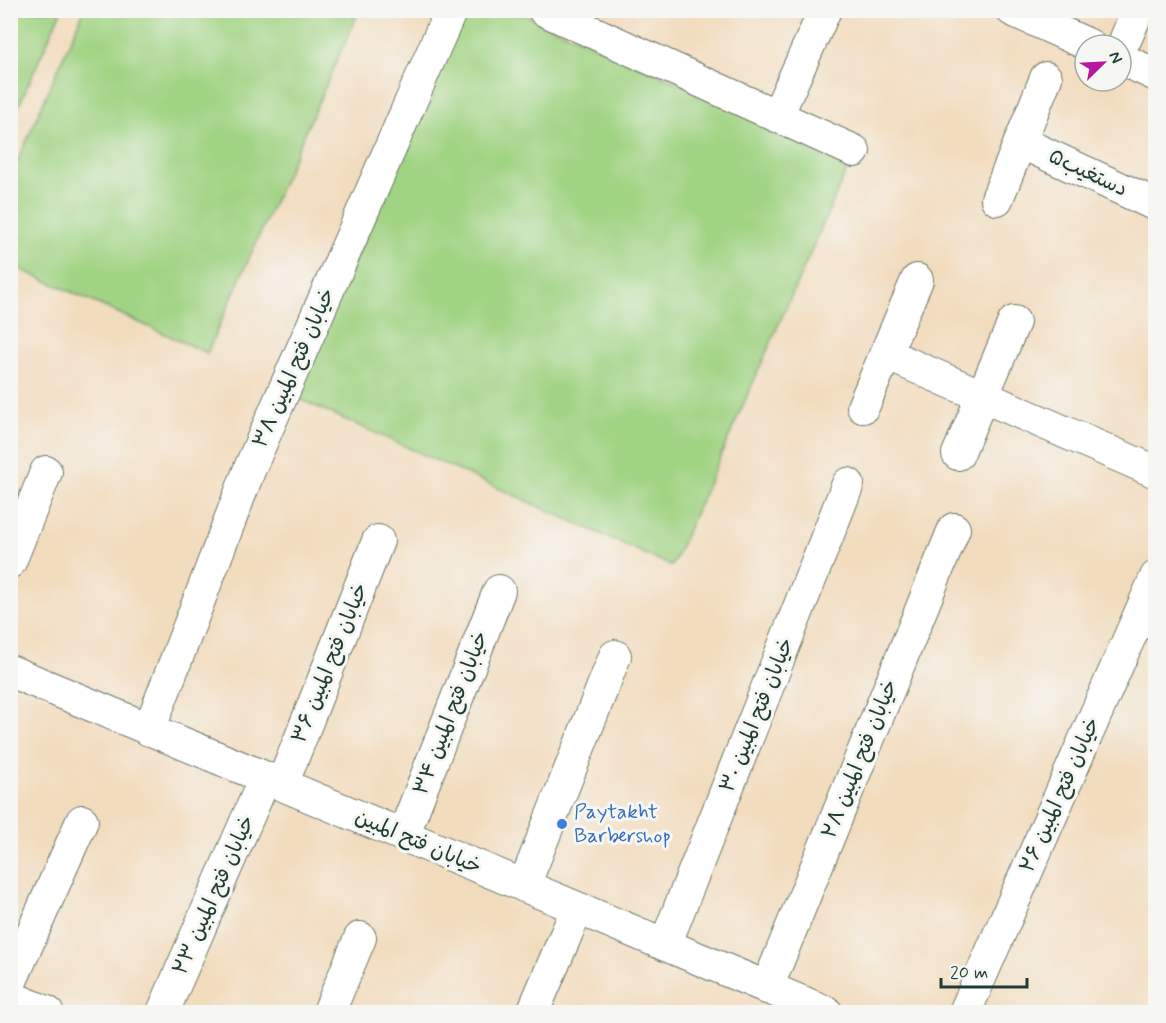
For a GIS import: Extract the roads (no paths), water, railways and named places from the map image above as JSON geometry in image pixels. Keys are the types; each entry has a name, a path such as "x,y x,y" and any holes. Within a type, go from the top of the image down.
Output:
{"street":[{"name":"خیابان فتح المبین ۳۸","path":"149,730 250,468 451,10"},
{"path":"544,10 593,20 777,116 854,151"},
{"path":"777,116 825,10"},
{"path":"1012,11 1073,38"},
{"path":"1133,43 1155,75"},
{"path":"997,199 1046,78"},
{"name":"دستغیب۵","path":"1020,142 1155,205"},
{"path":"863,407 917,280"},
{"path":"958,454 1014,322"},
{"path":"886,354 1155,472"},
{"path":"10,562 46,472"},
{"name":"خیابان فتح المبین ۳۰","path":"665,945 848,484"},
{"name":"خیابان فتح المبین ۲۸","path":"767,988 954,529"},
{"name":"خیابان فتح المبین ۳۶","path":"273,781 378,541"},
{"name":"خیابان فتح المبین ۲۶","path":"965,1012 1155,577"},
{"name":"خیابان فتح المبین ۳۴","path":"403,836 499,591"},
{"path":"524,886 615,656"},
{"name":"خیابان فتح المبین","path":"10,671 826,1012"},
{"name":"خیابان فتح المبین ۲۳","path":"163,1012 273,781"},
{"path":"10,983 82,821"},
{"path":"533,1012 577,909"},
{"path":"329,1012 360,938"},
{"path":"10,997 47,1012"}],"place":[{"name":"Paytakht Barbershop","path":"562,824"}]}
